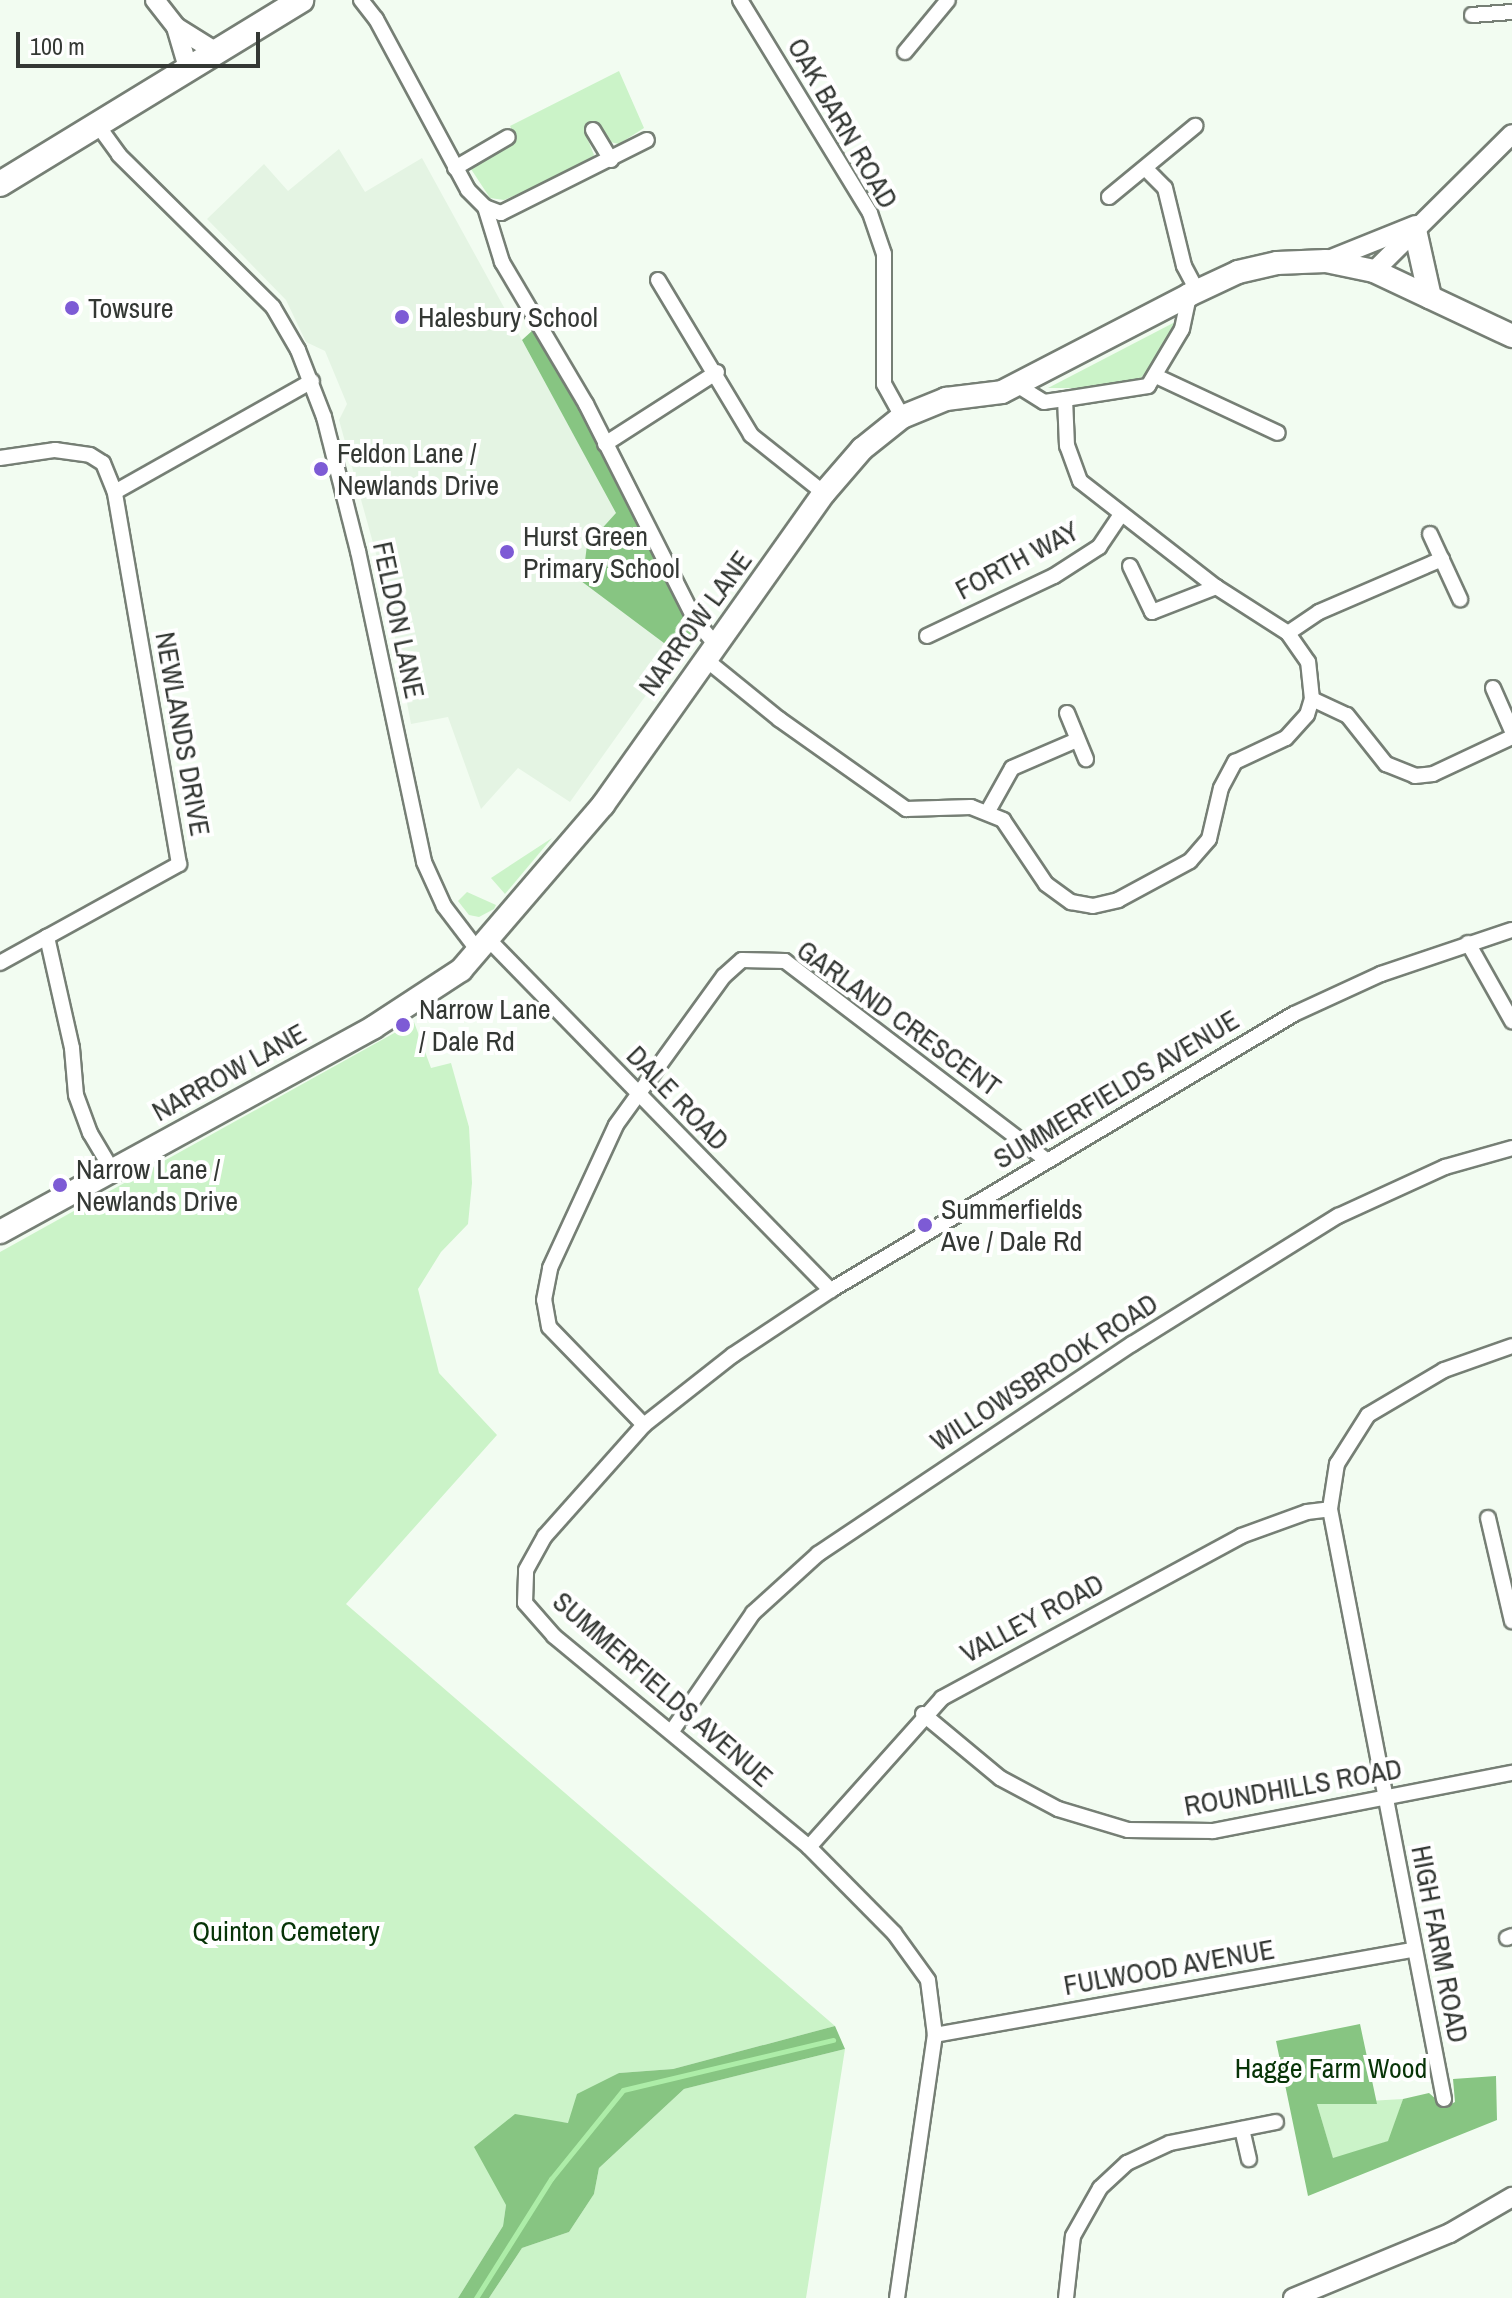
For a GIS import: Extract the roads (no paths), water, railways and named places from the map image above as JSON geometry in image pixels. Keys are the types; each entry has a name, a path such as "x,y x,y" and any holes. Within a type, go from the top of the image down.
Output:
{"main road":[{"path":"0,184 99,127 301,0"},
{"path":"1419,226 1430,297"},
{"name":"NARROW LANE","path":"0,1232 374,1027 485,946 603,805 709,651 824,493 862,449 902,417 946,399 1018,386 1238,272 1277,263 1326,261 1374,271 1512,336"}],"street":[{"path":"155,0 176,27 218,53"},
{"path":"361,0 376,19 455,168 485,207 502,262 605,444 709,651 779,719 906,809 988,811 1003,820 1046,884 1080,905 1118,900 1202,851 1235,762 1286,738 1307,715 1312,699 1308,662 1288,633 1216,587 1120,516 1080,481 1067,446 1065,399"},
{"name":"OAK BARN ROAD","path":"740,0 870,213 885,264 884,384 902,417"},
{"path":"905,52 948,0"},
{"path":"1472,15 1512,12"},
{"path":"176,27 189,71"},
{"path":"1109,197 1147,170 1195,126"},
{"name":"FELDON LANE","path":"99,127 119,155 273,307 312,381 368,593 424,862 444,906 485,946"},
{"path":"593,130 611,160"},
{"path":"1374,271 1512,134"},
{"path":"455,168 508,137"},
{"path":"485,207 501,213 647,140"},
{"path":"1018,386 1044,402 1148,386 1158,377 1182,329 1194,294 1165,188 1147,170"},
{"path":"1326,261 1419,226"},
{"path":"658,280 717,372 751,435 824,493"},
{"path":"605,444 717,372"},
{"path":"1158,377 1278,433"},
{"path":"0,458 55,450 90,455 103,463 115,492 312,381"},
{"name":"NEWLANDS DRIVE","path":"47,937 179,864 115,492"},
{"name":"FORTH WAY","path":"927,636 1054,576 1099,547 1120,516"},
{"path":"1430,534 1460,599"},
{"path":"1288,633 1319,612 1442,559"},
{"path":"1130,566 1152,612 1216,587"},
{"path":"1312,699 1347,715 1386,764 1415,776 1433,774 1512,734 1493,688"},
{"path":"1067,713 1086,759"},
{"path":"988,811 1012,768 1077,740"},
{"name":"SUMMERFIELDS AVENUE","path":"897,2298 935,2035 928,1980 894,1933 809,1847 554,1636 525,1603 526,1570 545,1536 644,1425 733,1355 831,1290 1294,1014 1381,974 1512,930"},
{"path":"0,963 47,937 72,1048 76,1095 90,1133 112,1170"},
{"path":"1468,943 1512,1021"},
{"name":"DALE ROAD","path":"485,946 831,1290"},
{"name":"GARLAND CRESCENT","path":"644,1425 549,1327 544,1300 550,1268 616,1125 724,976 742,960 758,957 785,961 1046,1160"},
{"name":"WILLOWSBROOK ROAD","path":"672,1731 753,1613 818,1554 1119,1353 1338,1216 1445,1167 1512,1148"},
{"name":"HIGH FARM ROAD","path":"1444,2099 1330,1509 1337,1464 1368,1415 1444,1370 1512,1346"},
{"name":"VALLEY ROAD","path":"809,1847 923,1714 979,1674 1241,1536 1281,1520 1330,1509"},
{"path":"1488,1518 1512,1621"},
{"name":"ROUNDHILLS ROAD","path":"923,1714 1000,1778 1058,1809 1128,1830 1213,1831 1512,1773"},
{"name":"FULWOOD AVENUE","path":"935,2035 1413,1950"},
{"path":"1066,2298 1073,2236 1100,2188 1114,2175 1141,2154 1170,2143 1276,2122"},
{"path":"1242,2129 1249,2159"},
{"path":"1293,2298 1450,2233 1512,2197"}],"waterway":[{"path":"476,2298 551,2179 623,2090 833,2040"}],"place":[{"name":"Towsure","path":"72,308"},
{"name":"Halesbury School","path":"402,317"},
{"name":"Feldon Lane / Newlands Drive","path":"321,469"},
{"name":"Hurst Green Primary School","path":"507,552"},
{"name":"Narrow Lane / Dale Rd","path":"403,1025"},
{"name":"Narrow Lane / Newlands Drive","path":"60,1185"},
{"name":"Summerfields Ave / Dale Rd","path":"925,1225"}],"park label":[{"name":"Quinton Cemetery","path":"286,1931"},
{"name":"Hagge Farm Wood","path":"1331,2068"}]}
